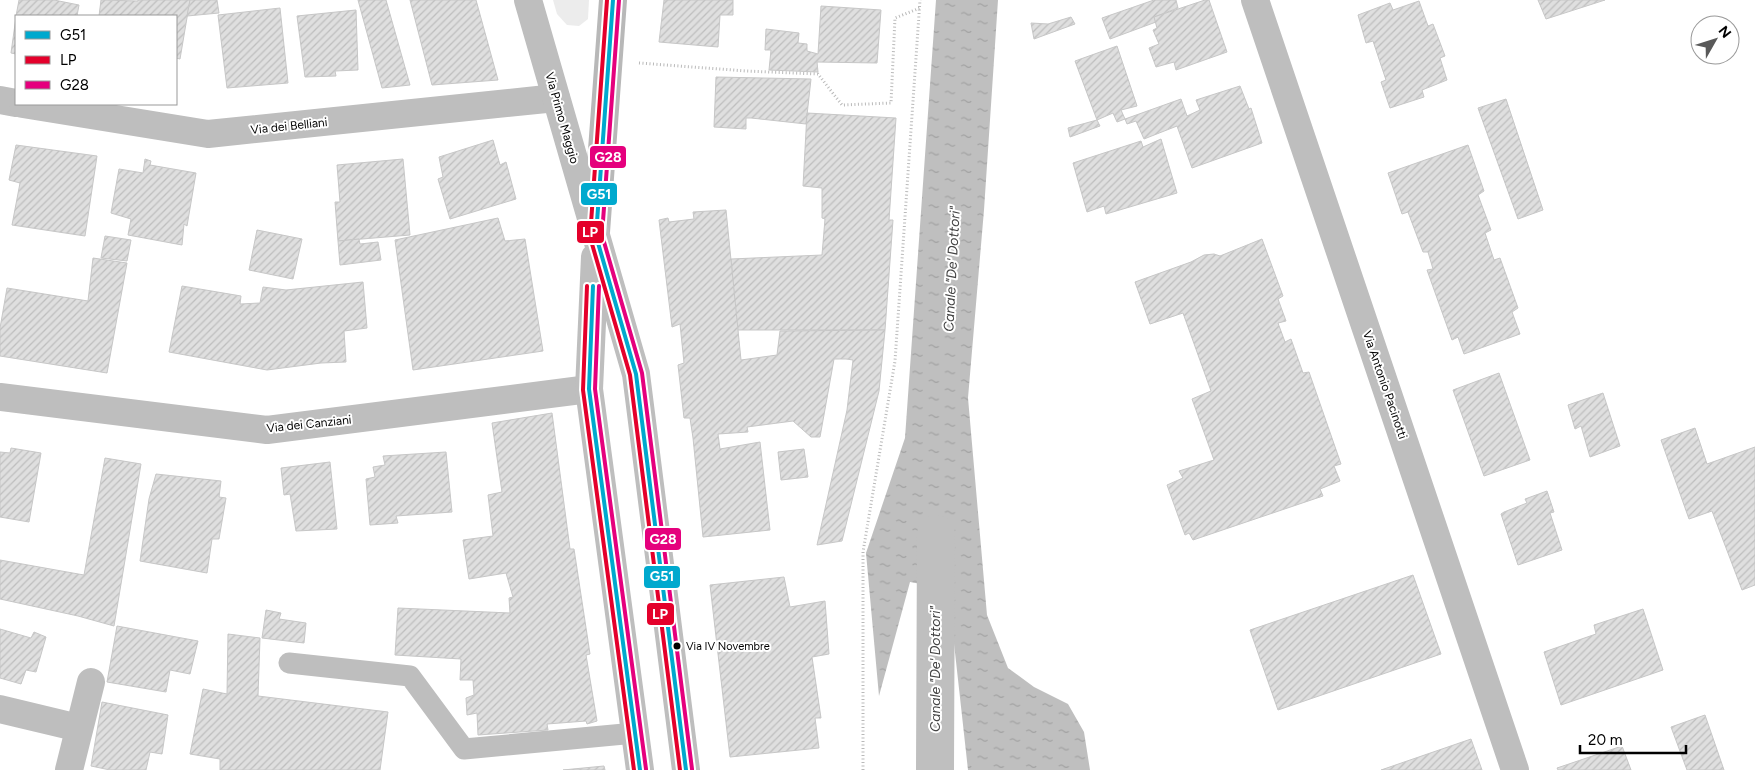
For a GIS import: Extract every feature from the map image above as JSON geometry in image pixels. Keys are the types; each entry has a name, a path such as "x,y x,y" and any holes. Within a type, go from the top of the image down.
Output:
{"main road":[{"path":"596,236 613,0"}],"street":[{"name":"Via Primo Maggio","path":"528,0 636,374 686,770"},
{"name":"Via Antonio Pacinotti","path":"1256,0 1515,770"},
{"name":"Via dei Belliani","path":"29,105 208,134 556,98"},
{"path":"0,100 15,103"},
{"path":"596,236 589,389 640,770"},
{"name":"Via dei Canziani","path":"0,397 267,430 589,389"},
{"path":"70,770 91,682"},
{"path":"0,709 80,728"}],"lane":[{"path":"289,663 410,676 464,749 635,733"}],"path":[{"path":"863,770 863,552 895,361 920,0"},
{"path":"636,63 818,74 842,105 891,103 895,18 920,8"}],"shaded area":[{"path":"553,0 589,0 588,19 579,26 567,25 557,14"}],"water":[{"path":"936,0 998,0 984,210 968,398 987,615 1008,668 1034,687 1068,704 1084,732 1090,770 968,770 948,589 910,582 879,696 866,553 905,438"}],"building":[{"path":"19,0 54,0 79,5 77,15 16,15"},
{"path":"101,0 190,0 180,59 178,58 178,15 99,15"},
{"path":"190,0 217,0 219,13 187,16"},
{"path":"358,0 386,0 410,85 382,88"},
{"path":"410,0 476,0 498,80 432,85"},
{"path":"664,0 733,0 733,15 720,15 718,47 659,42"},
{"path":"1154,0 1176,0 1178,8 1154,17 1156,22 1110,39 1102,18"},
{"path":"1209,0 1227,52 1176,70 1174,62 1156,67 1149,48 1159,44 1153,30 1157,28 1154,17"},
{"path":"1538,0 1605,0 1546,19"},
{"path":"1419,1 1428,26 1433,24 1445,56 1440,58 1447,80 1422,90 1424,97 1390,108 1381,82 1386,80 1373,41 1366,43 1358,15 1390,3 1393,10"},
{"path":"821,6 881,10 877,63 817,62 818,72 769,70 771,50 765,50 766,29 799,33 798,43 807,44 807,51 818,54"},
{"path":"280,8 288,83 227,88 218,15"},
{"path":"356,10 358,70 335,71 336,76 305,77 297,16"},
{"path":"1071,17 1075,24 1034,39 1031,23 1048,24"},
{"path":"15,24 15,54 11,53"},
{"path":"1117,46 1137,106 1121,110 1125,119 1117,122 1113,113 1097,120 1075,61"},
{"path":"716,77 811,79 806,124 746,118 746,129 714,127"},
{"path":"1240,86 1249,109 1251,108 1262,143 1192,168 1177,126 1144,139 1136,121 1127,124 1125,119 1181,99 1187,116 1200,110 1196,100"},
{"path":"1506,99 1543,210 1518,219 1478,108"},
{"path":"807,113 896,118 889,220 893,220 885,330 737,330 731,259 822,255 825,219 822,218 822,188 803,186"},
{"path":"1097,120 1100,126 1070,137 1068,128"},
{"path":"1161,139 1177,193 1106,214 1104,206 1087,212 1073,163 1141,141 1143,147"},
{"path":"493,140 500,165 506,162 516,199 450,219 438,179 443,177 439,157"},
{"path":"16,145 97,156 85,236 12,225 20,183 9,180"},
{"path":"1468,145 1484,191 1478,195 1491,230 1485,233 1494,260 1500,258 1518,308 1512,312 1520,334 1464,354 1458,337 1452,340 1427,270 1433,269 1428,252 1423,252 1408,212 1402,214 1388,173"},
{"path":"145,159 151,161 150,165 196,173 187,226 184,224 182,245 128,235 131,219 111,213 119,169 143,173"},
{"path":"403,159 410,235 338,241 335,202 340,202 337,165"},
{"path":"726,210 741,360 777,355 780,331 885,330 879,391 842,541 817,545 847,410 853,360 846,359 834,359 820,437 811,437 793,421 747,427 748,432 718,434 720,449 760,442 770,530 703,537 693,438 690,418 684,418 678,365 684,363 680,324 672,327 659,220 668,218 669,222 694,219 693,212"},
{"path":"498,218 505,241 525,239 543,351 413,370 395,240"},
{"path":"257,230 302,239 293,279 249,270"},
{"path":"105,236 131,240 127,261 101,258"},
{"path":"359,239 360,244 378,242 381,260 340,265 338,241"},
{"path":"1262,239 1283,296 1278,299 1286,321 1278,323 1285,342 1291,339 1303,373 1309,372 1341,464 1334,466 1340,481 1320,489 1323,496 1193,540 1189,533 1185,535 1167,485 1183,478 1179,471 1214,460 1192,399 1211,391 1183,313 1150,324 1135,282 1191,262 1204,255 1214,254 1220,256"},
{"path":"93,258 127,263 107,373 0,356 0,328 7,288 88,301"},
{"path":"363,282 367,328 344,331 346,362 321,363 267,370 169,352 182,286 241,296 240,304 260,303 263,287 286,290"},
{"path":"1499,373 1530,460 1484,476 1453,390"},
{"path":"1603,393 1620,446 1590,457 1581,426 1575,429 1568,405"},
{"path":"552,413 570,549 574,549 590,654 586,655 597,721 587,724 586,721 547,724 548,730 478,735 477,713 467,715 466,698 474,695 473,680 460,680 461,659 395,655 398,608 510,613 509,598 513,597 506,573 469,579 463,540 493,536 488,495 502,492 492,423"},
{"path":"1695,428 1707,464 1755,447 1755,585 1742,590 1712,511 1689,519 1661,440"},
{"path":"11,448 41,453 29,522 0,517 0,452 10,453"},
{"path":"804,449 808,477 781,480 778,452"},
{"path":"446,452 452,512 396,516 398,523 370,525 366,479 375,477 373,467 385,465 383,456"},
{"path":"105,458 141,464 114,626 0,599 0,560 84,575"},
{"path":"330,462 337,529 296,531 290,494 284,495 281,468"},
{"path":"156,474 221,481 219,497 226,498 219,539 212,539 207,573 140,561 149,499"},
{"path":"1547,491 1554,512 1550,513 1562,550 1518,565 1501,514 1527,503 1525,499"},
{"path":"1413,575 1441,654 1278,710 1250,630"},
{"path":"784,577 790,607 825,601 829,654 812,657 821,718 815,718 819,748 730,757 710,585"},
{"path":"1643,609 1663,670 1561,705 1544,652 1596,634 1594,625"},
{"path":"266,610 281,613 279,619 306,623 304,643 262,638"},
{"path":"117,626 198,641 190,674 170,670 166,692 107,682"},
{"path":"0,629 31,638 34,632 46,637 36,672 26,670 21,684 0,678"},
{"path":"228,634 260,638 258,696 388,712 380,770 220,770 220,759 190,754 203,689 227,694"},
{"path":"102,702 168,715 162,754 150,752 146,770 110,770 91,766"},
{"path":"1705,715 1724,770 1687,770 1671,727"},
{"path":"1471,739 1482,770 1381,770"},
{"path":"1622,746 1631,770 1558,770 1557,768"},
{"path":"604,766 605,770 563,770 573,769"}],"waterway":[{"name":"Canale \"De' Dottori\"","path":"935,770 936,534"}],"transit line":[{"name":"LP","path":"607,0 590,237 630,375 680,770"},
{"name":"G51","path":"613,0 596,236 636,374 686,770"},
{"name":"G28","path":"619,0 602,235 642,373 692,769"},
{"name":"LP","path":"587,286 583,390 634,770"},
{"name":"G51","path":"593,286 589,389 640,770"},
{"name":"G28","path":"599,286 595,389 646,769"}],"place":[{"name":"Via IV Novembre","path":"677,646"}]}
